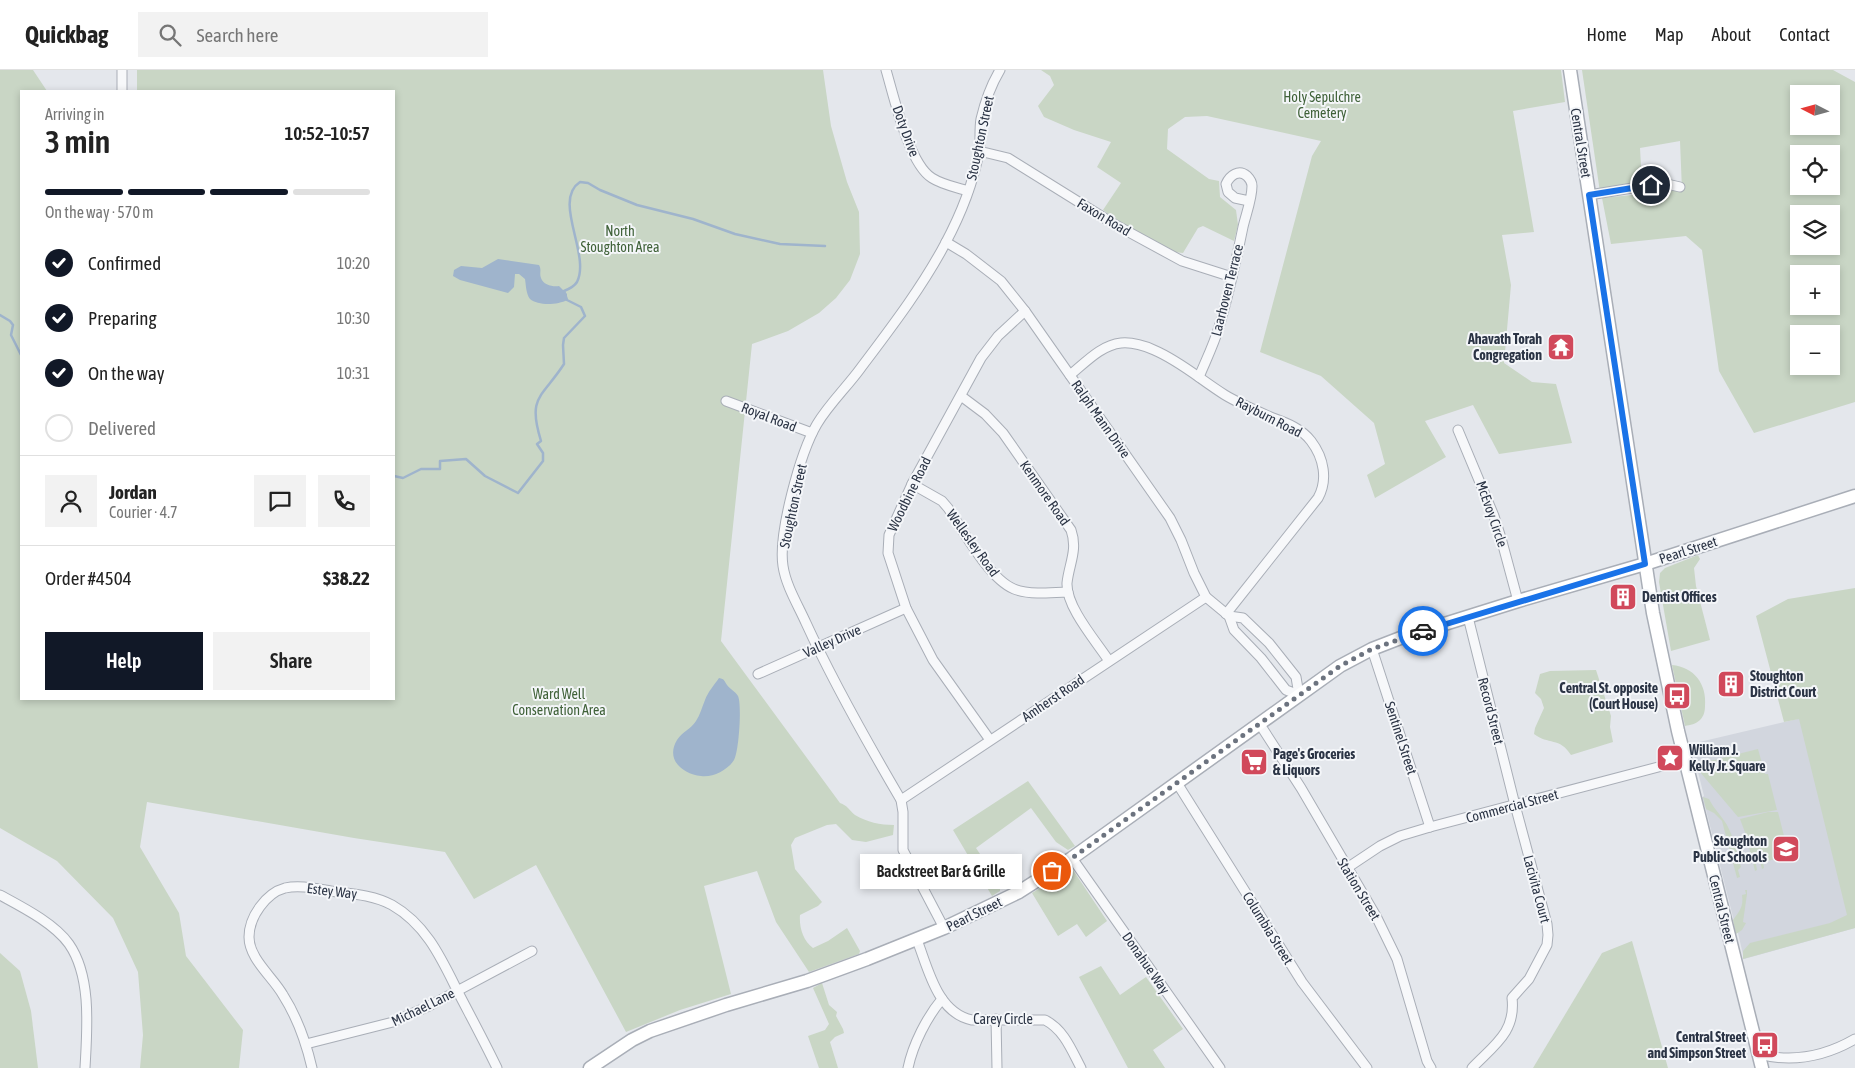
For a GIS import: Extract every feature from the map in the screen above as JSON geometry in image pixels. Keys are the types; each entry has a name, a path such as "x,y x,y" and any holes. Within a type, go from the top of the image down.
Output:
{"main road":[{"name":"Central Street","path":"1570,70 1645,564 1665,670 1685,760 1762,1068"},
{"name":"Pearl Street","path":"590,1068 632,1040 658,1028 807,981 917,940 1018,892 1072,858 1340,666 1372,649 1518,601 1645,564 1855,496"}],"street":[{"path":"122,70 122,90"},
{"name":"Doty Drive","path":"886,70 910,145 919,165 931,178 968,192"},
{"name":"Stoughton Street","path":"944,928 904,850 901,800 850,713 817,648 785,578 783,564 785,532 798,469 812,433 830,406 900,316 946,242 968,192 979,152 981,120 991,84 1000,70"},
{"name":"Faxon Road","path":"979,152 1008,158 1114,224 1182,262 1232,277"},
{"path":"1589,195 1651,185 1667,184 1680,188"},
{"name":"Laarhoven Terrace","path":"1199,377 1219,329 1249,201"},
{"name":"Ralph Mann Drive","path":"946,242 966,254 1001,281 1026,311 1170,518 1182,540 1194,573 1206,597 1228,615 1244,618 1269,643 1296,677 1299,695"},
{"name":"Woodbine Road","path":"990,740 934,660 906,608 888,553 888,535 912,484 981,358 998,336 1026,311"},
{"name":"Rayburn Road","path":"1070,375 1110,346 1122,343 1141,345 1171,358 1240,403 1304,433 1311,441 1319,456 1324,475 1322,490 1312,508 1228,615"},
{"name":"Kenmore Road","path":"961,396 985,414 1003,433 1071,530 1074,538 1074,550 1067,584 1068,592"},
{"name":"Royal Road","path":"726,400 812,433"},
{"name":"McEvoy Circle","path":"1458,430 1494,516 1518,601"},
{"name":"Wellesley Road","path":"912,484 942,501 992,572 1002,582 1022,591 1068,592"},
{"path":"1068,592 1073,606 1110,661"},
{"name":"Amherst Road","path":"901,800 1206,597"},
{"name":"Valley Drive","path":"758,674 906,608"},
{"name":"Ralph Mann Drive","path":"1228,615 1234,630 1261,658 1286,690 1299,695"},
{"name":"Record Street","path":"1468,617 1515,805"},
{"name":"Sentinel Street","path":"1372,649 1430,827"},
{"name":"Station Street","path":"1259,723 1301,788 1376,916 1397,959 1427,1066"},
{"name":"Commercial Street","path":"1347,868 1394,840 1430,827 1685,760"},
{"name":"Columbia Street","path":"1176,783 1302,982 1366,1068"},
{"name":"Lacivita Court","path":"1472,1068 1510,1024 1513,1014 1512,998 1529,979 1548,940 1547,924 1515,805"},
{"name":"Donahue Way","path":"1072,858 1220,1068"},
{"name":"Estey Way","path":"312,1068 306,1044 295,1016 283,994 252,949 249,936 254,918 260,906 271,895 285,888 302,887 366,895 391,904 408,916 424,931 436,950 498,1068"},
{"path":"0,895 22,906 49,925 68,943 77,958 84,988 88,1020 85,1068"},
{"name":"Carey Circle","path":"917,940 942,999 954,1013 962,1018 972,1020 1045,1020 1055,1025 1064,1036 1081,1068"},
{"name":"Michael Lane","path":"306,1044 393,1022 429,1006 532,950"},
{"path":"908,1068 911,1056 930,1015 942,999"},
{"path":"996,1020 997,1068"},
{"path":"1758,1054 1791,1059 1809,1057 1824,1054 1855,1039"}],"shaded area":[{"name":"Stoughton Public Schools","path":"1823,713 1855,928 1744,959 1738,933 1732,927 1735,925 1705,806 1702,804 1701,798 1704,796 1691,744"}],"green space":[{"path":"0,70 33,70 46,90 20,90 20,700 395,700 395,90 137,90 137,70 823,70 831,126 847,182 859,212 860,254 850,280 836,298 819,313 788,331 752,344 721,641 840,803 864,820 894,825 893,835 866,842 852,840 836,824 827,825 795,838 791,845 795,869 822,902 800,915 800,924 804,938 813,948 828,941 847,928 860,951 859,954 809,972 776,922 757,871 704,886 731,994 680,1010 626,1032 536,865 474,899 445,852 147,802 140,847 179,913 186,956 243,1030 239,1068 140,1068 143,1035 138,972 113,918 57,861 0,828"},
{"name":"Holy Sepulchre Cemetery","path":"1041,70 1561,70 1565,102 1513,111 1534,232 1502,235 1511,285 1504,363 1532,382 1556,384 1572,443 1499,454 1473,405 1425,421 1446,457 1375,498 1367,475 1385,464 1374,423 1321,376 1260,352 1312,156 1321,141 1207,116 1185,117 1168,129 1167,149 1209,179 1219,181 1220,197 1236,210 1238,225 1234,241 1203,226 1198,228 1183,253 1174,252 1124,226 1103,210 1121,183 1097,167 1111,142 1074,130 1044,117 1038,106 1054,85 1050,76"},
{"path":"1582,70 1833,70 1855,82 1855,402 1754,433 1719,371 1702,250 1686,236 1611,244 1602,198 1682,190 1680,141 1640,148 1642,184 1600,192"},
{"path":"1698,555 1700,559 1694,568 1696,586 1710,640 1671,651 1659,582 1660,573 1665,568"},
{"path":"1855,588 1855,928 1743,959 1743,951 1750,943 1830,923 1847,915 1799,719 1784,722 1756,616 1788,599"},
{"path":"1672,665 1680,666 1693,673 1698,678 1704,691 1704,713 1700,720 1693,724 1685,726"},
{"path":"1596,670 1611,716 1610,727 1613,742 1571,755 1567,749 1558,743 1534,734 1544,708 1541,699 1535,693 1540,674 1550,671"},
{"path":"1758,749 1765,774 1768,774 1777,810 1738,817 1694,765"},
{"path":"1028,781 1075,846 1068,850 1056,842 1031,808 976,848 1000,884 1000,891 992,896 953,830"},
{"path":"1703,797 1709,799 1725,821 1741,867 1738,870 1740,877 1737,878 1722,821 1714,813 1706,809"},
{"path":"1768,812 1778,812 1789,856 1763,862 1764,868 1762,869 1759,857 1755,858 1757,870 1755,871 1740,819"},
{"path":"1070,869 1073,870 1107,921 1086,937 1077,924 1058,936 1032,893"},
{"path":"1745,890 1747,890 1747,894 1743,922 1746,923 1742,930 1736,934 1733,920 1740,909 1742,895 1746,894"},
{"path":"1632,941 1668,1068 1533,1068 1602,953"},
{"path":"0,953 20,971 31,1011 38,1068 0,1068"},
{"path":"1101,966 1120,995 1146,977 1183,1029 1153,1050 1165,1068 1128,1068 1079,977"},
{"path":"822,983 829,1005 837,1012 836,1016 844,1033 835,1037 830,1042 838,1068 819,1068 808,1036 825,1030 829,1024 813,988"}],"water":[{"path":"498,259 539,265 542,280 548,285 559,286 567,294 567,300 548,304 538,303 530,299 525,279 519,274 515,274 514,287 508,293 460,280 453,276 454,270 461,266 482,268"},
{"path":"719,678 738,696 740,708 736,755 728,767 719,772 710,776 694,775 678,765 673,754 674,747 679,737 696,721 708,694"}],"waterway":[{"path":"395,476 403,478 421,469 440,469 440,461 466,459 485,476 518,493 543,461 543,453 537,444 541,441 537,426 536,406 543,391 564,364 564,338 585,316 581,307 567,300 564,291 576,284 580,271 570,214 572,190 580,182 588,183 637,205 693,219 735,234 780,244 825,246"},
{"path":"0,315 13,325 11,335 20,353"}],"way so far":[{"path":"1052,871 1340,666 1372,649 1423,631"}],"place":[{"name":"Ahavath Torah Congregation","path":"1561,347"},
{"name":"Dentist Offices","path":"1623,597"},
{"name":"Stoughton District Court","path":"1731,684"},
{"name":"Central St. opposite (Court House)","path":"1677,696"},
{"name":"William J. Kelly Jr. Square","path":"1670,758"},
{"name":"Page's Groceries & Liquors","path":"1254,762"},
{"name":"Stoughton Public Schools","path":"1786,849"},
{"name":"Backstreet Bar & Grille","path":"1052,871"},
{"name":"Central Street and Simpson Street","path":"1765,1045"}],"route":[{"path":"1423,631 1645,564 1589,195 1651,185"}],"park label":[{"name":"North Stoughton Area","path":"620,240"},
{"name":"Ward Well Conservation Area","path":"559,702"}]}
